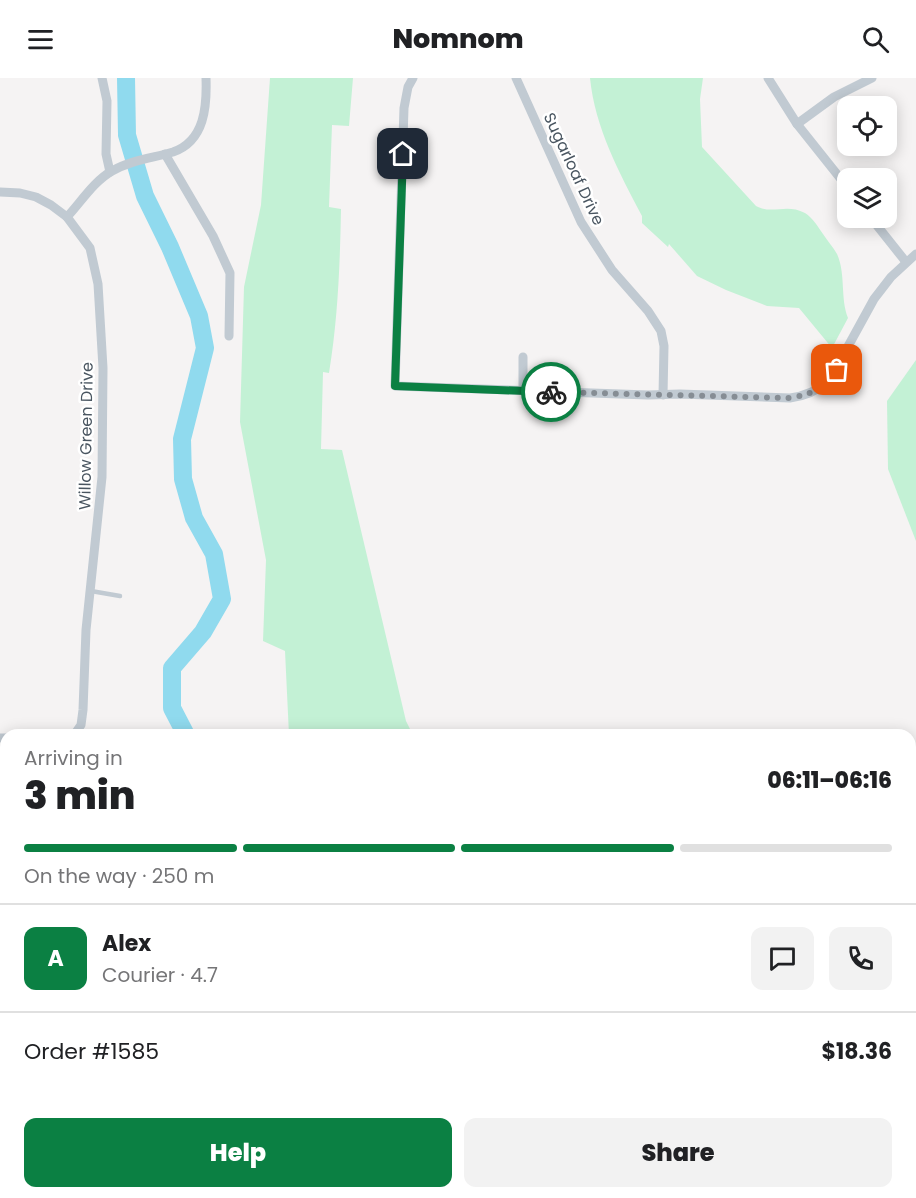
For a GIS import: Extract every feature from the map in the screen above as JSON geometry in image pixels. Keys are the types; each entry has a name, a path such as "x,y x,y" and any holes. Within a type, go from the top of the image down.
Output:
{"street":[{"path":"102,78 107,101 106,154 115,170"},
{"path":"67,217 115,170 149,157 176,151 185,145 201,126 207,100 206,78"},
{"path":"413,78 408,87 404,108 395,386 523,392 789,398 805,396 819,390 830,381 874,298 916,254"},
{"name":"Sugarloaf Drive","path":"516,78 581,222 612,270 648,311 661,331 664,346 663,395"},
{"path":"768,78 797,124 837,174"},
{"path":"797,124 834,97 872,78"},
{"path":"165,154 213,236 230,273 229,336"},
{"name":"Willow Green Drive","path":"0,192 36,197 67,217 83,237 94,263 101,325 104,423 99,518 84,666 83,710 78,729"},
{"path":"878,228 906,262"},
{"path":"523,392 524,357"}],"lane":[{"path":"90,591 120,596"}],"green space":[{"path":"270,78 353,78 349,126 332,125 329,207 341,209 340,250 332,352 329,373 323,372 321,449 342,450 406,721 410,729 289,729 285,651 263,641 266,560 240,422 244,287 261,205"},
{"path":"590,78 703,78 700,99 702,147 756,206 768,209 792,209 805,213 837,254 848,318 832,348 799,308 767,306 697,276 669,244 668,247 642,223 642,216 603,132"},
{"path":"916,360 916,541 888,469 887,401"}],"waterway":[{"path":"126,78 127,135 145,196 170,247 199,316 205,348 182,439 183,479 194,518 214,554 222,599 203,632 172,668 172,708 183,729"}],"way so far":[{"path":"551,392 789,398 805,396 819,390 830,381 837,370"}],"route":[{"path":"403,154 395,386 551,392"}]}
